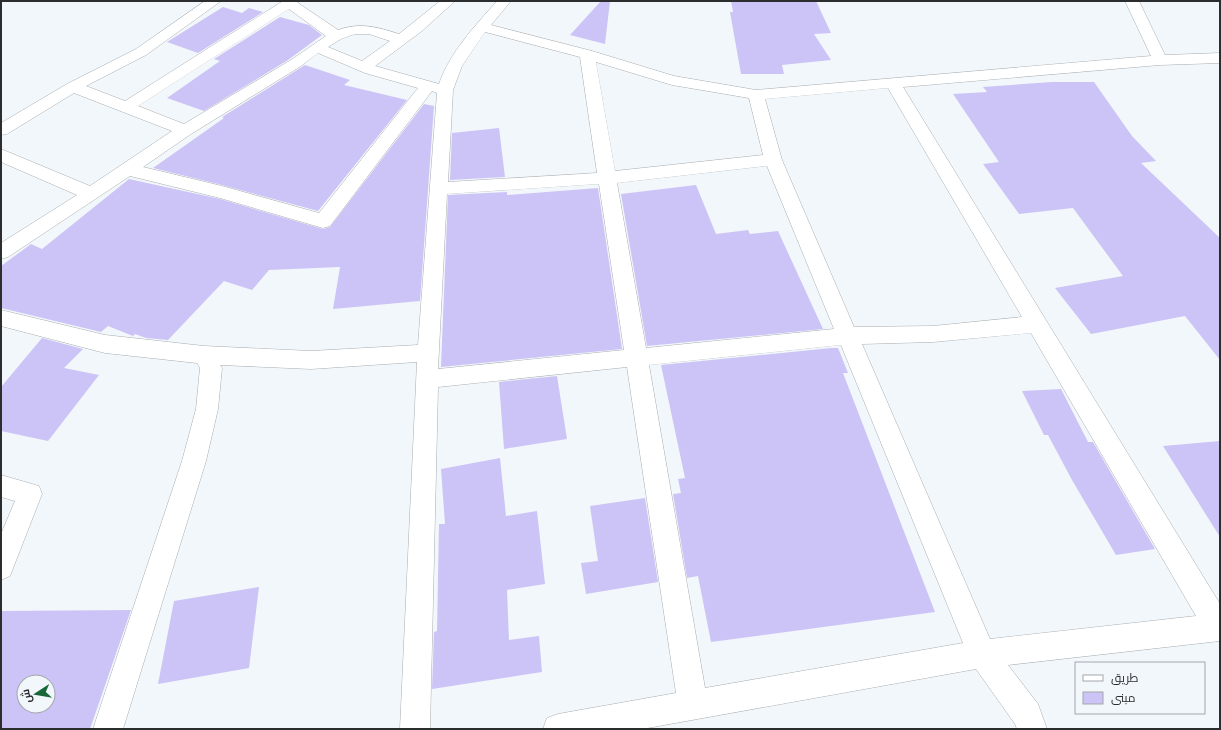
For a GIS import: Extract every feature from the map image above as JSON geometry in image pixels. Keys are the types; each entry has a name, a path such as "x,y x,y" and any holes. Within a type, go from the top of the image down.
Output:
{"street":[{"path":"1,130 73,87 141,52 214,1"},
{"path":"364,67 401,40 448,1"},
{"path":"127,169 222,192 323,221 454,67 482,27 504,1"},
{"path":"1132,1 1160,60"},
{"path":"128,106 291,2 336,36"},
{"path":"482,27 587,54 672,80 756,95 1160,60 1220,58"},
{"path":"1,252 186,130 296,63 316,48 336,36 356,28 368,28 401,40"},
{"path":"316,48 332,52 364,67 436,88"},
{"path":"587,54 693,706"},
{"path":"558,729 982,654 1219,627 1036,324 893,83"},
{"path":"73,87 128,106 186,130"},
{"path":"415,729 428,353 439,189 436,88"},
{"path":"756,95 773,160 982,654 1027,715 1032,729"},
{"path":"1,155 91,194"},
{"path":"439,189 606,178 773,160"},
{"path":"1,318 105,344 204,355 312,360 428,353"},
{"path":"428,379 847,336 933,334 1036,324"},
{"path":"108,729 191,468 207,409 211,368 204,355"},
{"path":"1,486 30,494 1,567"}],"building":[{"path":"601,1 610,1 605,44 570,35"},
{"path":"731,1 816,1 831,33 814,34 831,60 782,65 784,74 741,74 730,12 733,12"},
{"path":"223,7 242,13 249,8 263,12 198,53 167,42"},
{"path":"280,17 309,25 322,35 288,60 204,111 167,98 220,61 214,59"},
{"path":"305,65 350,80 344,85 407,100 318,211 153,168 224,118 222,117"},
{"path":"1052,82 1094,82 1132,136 1156,161 1141,163 1220,238 1220,360 1185,316 1091,334 1055,288 1123,276 1073,208 1019,214 983,164 999,162 953,94 987,92 983,87"},
{"path":"424,104 434,106 420,301 333,309 340,267 269,270 252,290 224,281 168,340 146,338 135,334 133,336 108,326 101,332 1,308 1,266 31,244 42,249 129,179 220,199 323,229 330,227"},
{"path":"499,128 505,177 450,180 452,133"},
{"path":"696,185 716,234 748,230 750,234 778,231 823,329 647,346 621,194"},
{"path":"598,188 622,349 441,367 448,195 507,192 507,195"},
{"path":"42,338 83,349 64,368 99,375 48,441 1,431 1,387"},
{"path":"838,348 848,373 843,373 935,612 711,642 698,576 687,578 673,494 681,493 678,479 685,478 661,365"},
{"path":"557,376 567,439 504,449 499,382"},
{"path":"1061,389 1088,442 1093,442 1155,549 1116,555 1072,480 1048,435 1044,435 1022,391"},
{"path":"1220,441 1220,537 1163,446"},
{"path":"500,458 506,516 537,511 545,584 507,590 509,640 539,636 542,672 432,689 434,632 437,631 439,524 445,524 441,469"},
{"path":"645,498 658,582 586,594 581,563 598,561 590,506"},
{"path":"259,587 249,668 158,684 174,601"},
{"path":"131,610 90,729 1,729 1,611"}]}
